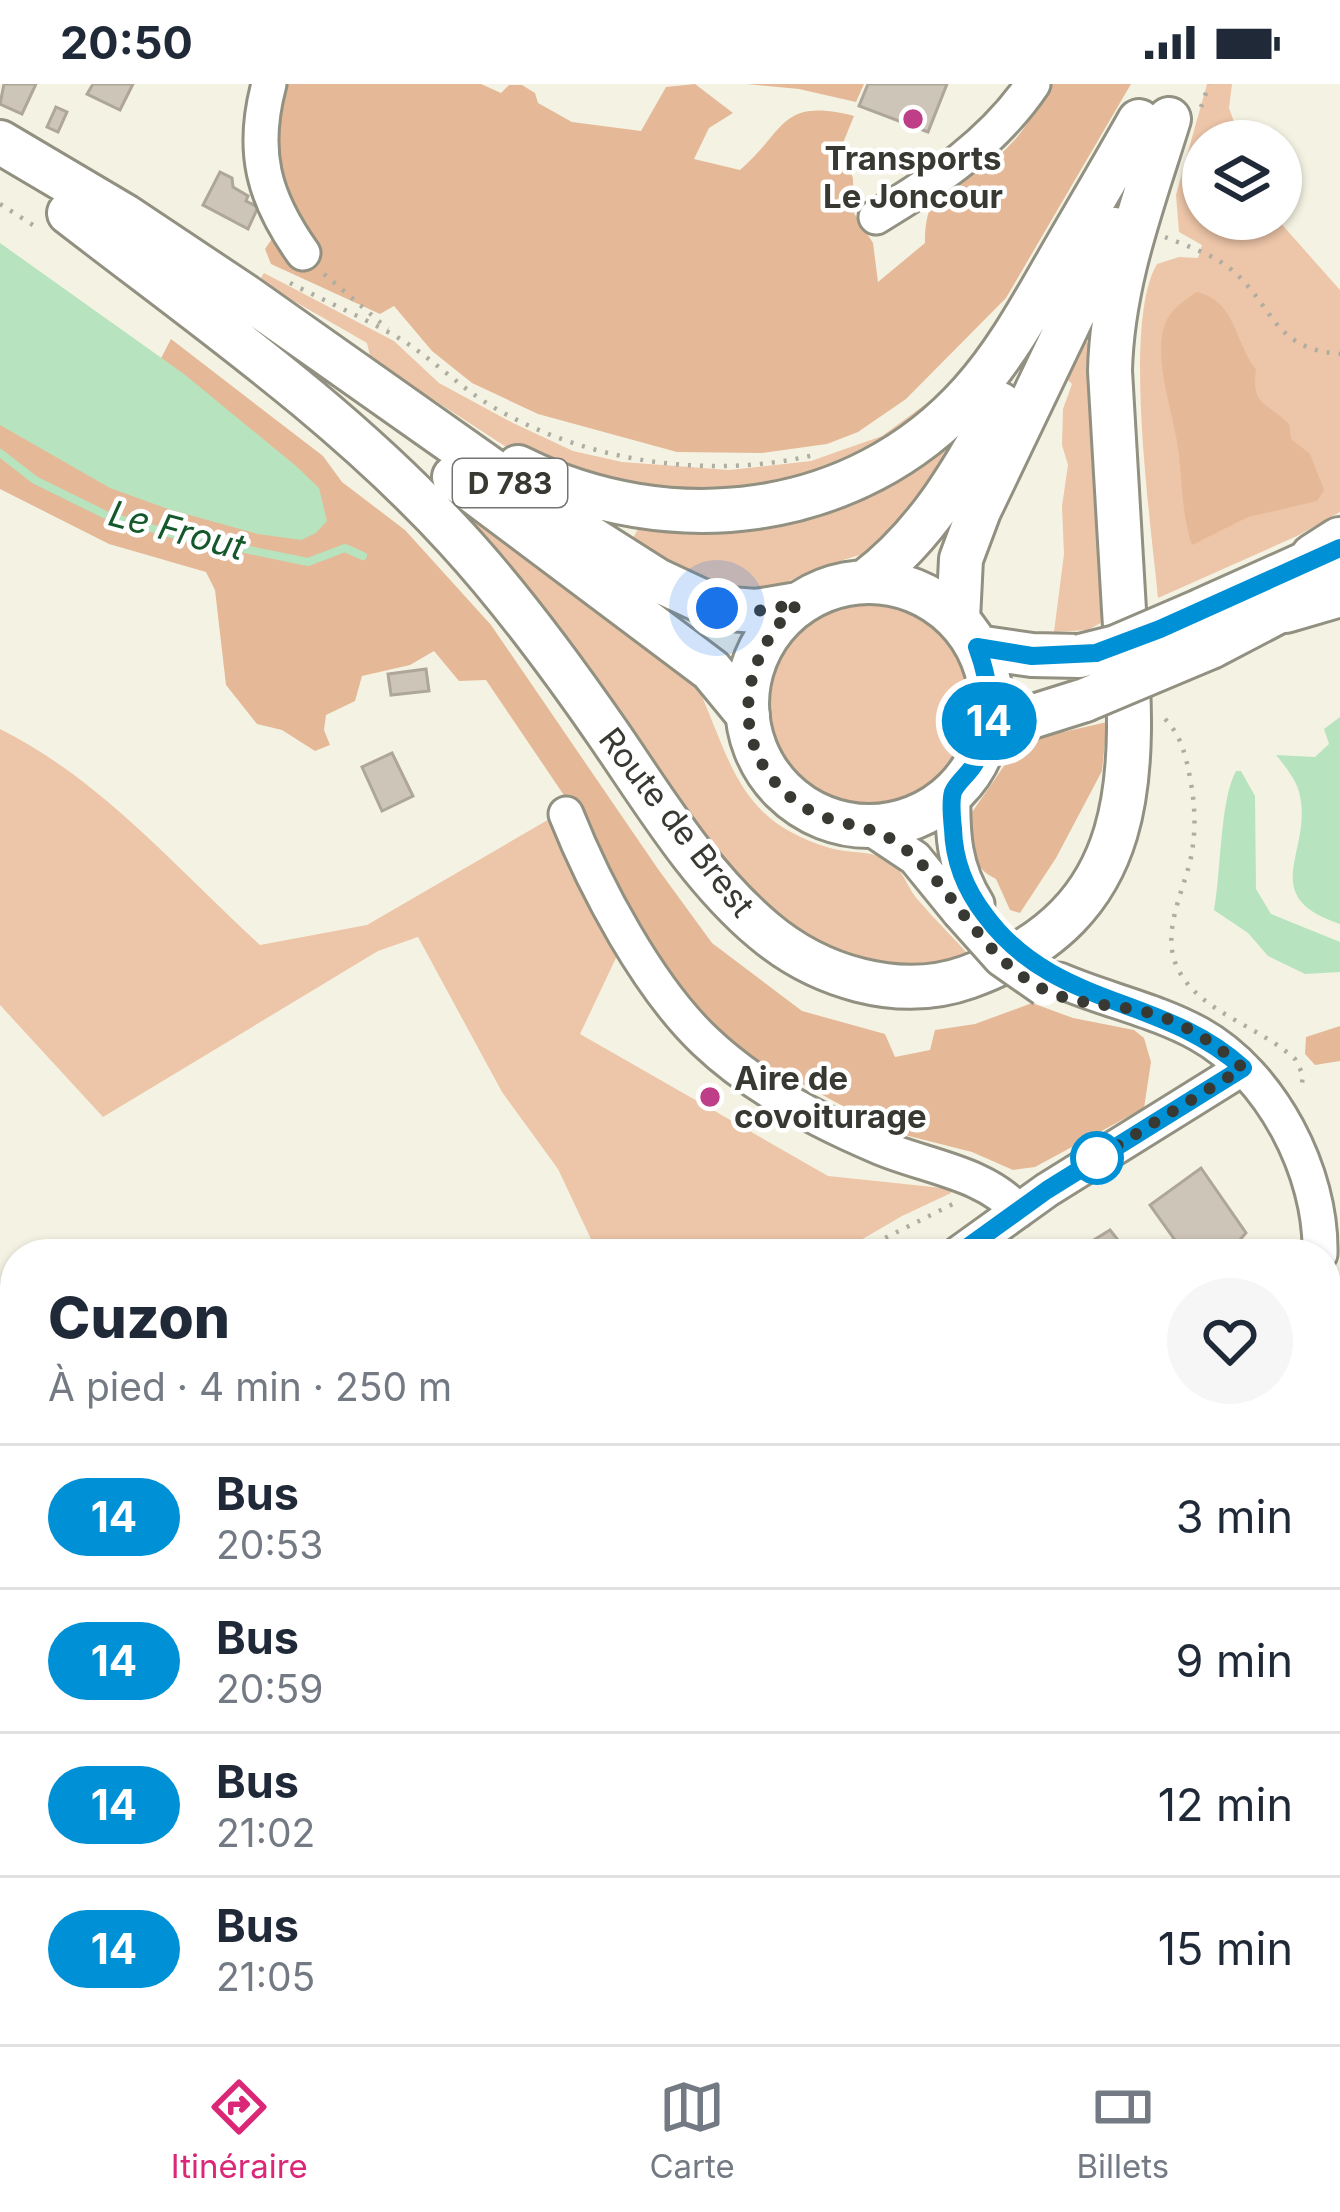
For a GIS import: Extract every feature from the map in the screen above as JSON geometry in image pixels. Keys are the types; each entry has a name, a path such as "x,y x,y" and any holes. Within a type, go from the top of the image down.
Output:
{"highway":[{"path":"1285,608 1335,564"}],"main road":[{"name":"Route de Brest","path":"69,213 327,414 455,536 550,651 703,867 758,926 800,957 844,976 901,986 939,983 995,967 1051,933 1091,887 1118,825 1128,776 1130,705 1109,371 1111,329 1162,102"},
{"path":"411,412 538,477 628,506 677,513 720,512 828,489 910,446 974,390 1162,102"},
{"path":"866,581 888,565 926,523 972,456 1106,198 1162,102"},
{"path":"1162,102 961,559 968,633 989,678 991,710 985,742 972,770 953,792 914,818 867,826 829,819 794,800 767,770 748,715 748,689 759,652 780,620 830,587 866,581 900,585 915,591 968,633 1032,656 1080,656 1285,608"},
{"name":"D 783","path":"0,142 137,224 564,521 691,598 737,611 798,604"},
{"name":"Route de Brest","path":"0,172 179,284 458,480 711,670 748,715"},
{"path":"985,742 1031,717 1085,700 1206,628 1335,564"}],"street":[{"path":"269,84 258,138 261,165 295,267"},
{"path":"876,218 934,181 994,133 1033,84"},
{"path":"953,792 954,847 968,908"},
{"path":"566,814 596,883 641,958 681,1014 723,1058 845,1132 980,1184 1002,1195 1018,1211"},
{"path":"867,826 915,858 1052,985 1198,1033 1243,1068 1275,1112 1310,1184 1318,1239"},
{"path":"979,1239 1243,1068"}],"path":[{"path":"1154,233 1224,263 1279,328 1302,347 1340,354"},
{"path":"295,267 493,406 587,448 660,463 703,465 767,463 818,454"},
{"path":"295,267 401,339"},
{"path":"1156,726 1155,713 1171,723 1177,734 1187,759 1194,805 1191,859 1172,937 1175,964 1195,991 1286,1051 1300,1066 1301,1094 1275,1112"},
{"path":"885,1239 974,1195 980,1184"}],"shaded area":[{"path":"275,84 481,84 501,93 509,85 522,85 535,93 538,103 572,122 641,131 666,87 695,84 733,113 709,128 694,159 740,170 797,114 829,111 854,116 843,143 853,179 854,213 873,243 878,282 925,243 932,204 941,192 1007,148 1050,84 1131,84 1006,298 906,399 858,432 827,444 762,453 677,452 538,414 472,383 432,351 394,306 380,314 271,264 265,249 276,233 268,173"},
{"path":"747,84 864,84 856,102"},
{"path":"1207,84 1232,84 1229,108 1233,120 1197,120"},
{"path":"1182,174 1182,234 1179,232 1176,195"},
{"path":"1193,240 1296,240 1340,290 1340,512 1158,598 1145,475 1141,331 1157,264 1179,257 1198,258 1202,245"},
{"path":"0,243 184,374 296,466 319,488 327,521 301,540 258,534 168,509 110,488 0,425"},
{"path":"264,273 394,341 439,383 513,423 573,451 622,462 729,470 811,461 882,436 942,392 879,457 700,506 517,454 382,366 370,356 367,343 259,281"},
{"path":"1197,292 1220,304 1227,314 1256,369 1258,397 1289,424 1291,439 1310,454 1324,490 1317,501 1248,517 1192,545 1161,354 1167,319"},
{"path":"171,339 323,456 342,482 405,530 491,625 712,943 802,1011 885,1034 895,1057 930,1050 935,1030 975,1024 1032,1003 1073,1018 1134,1030 1144,1038 1151,1062 1144,1108 1035,1167 1013,1170 972,1152 889,1131 741,1051 704,1026 639,932 578,816 486,680 459,681 434,651 410,665 362,676 355,701 326,715 324,730 330,745 315,751 282,730 257,724 226,685 215,590 206,572 109,544 0,489 0,424 158,364"},
{"path":"1075,340 1100,345 1113,616 1088,630 1054,632 1068,465 1062,445 1063,409 1072,384 1062,374"},
{"path":"972,416 931,484 879,549 817,568 763,593 739,594 702,582 632,540 639,527 702,531"},
{"path":"450,484 590,607 693,683 733,769 759,808 801,837 892,862 918,900 974,961 926,970 864,968 755,906 435,501"},
{"path":"868,603 907,611 940,632 961,665 969,704 961,743 940,776 907,797 868,805 829,797 796,776 775,743 767,704 775,665 796,632 829,611"},
{"path":"1340,717 1340,924 1315,913 1300,900 1294,886 1300,796 1276,755 1315,757 1329,744 1324,729"},
{"path":"1107,722 1102,771 1056,858 1020,913 1010,910 996,879 977,861 968,818 1015,750 1028,740"},
{"path":"0,729 105,799 260,945 367,925 558,814 624,941 580,1034 828,1176 952,1189 863,1239 591,1239 558,1169 502,1092 418,937 378,951 103,1117 0,1005"},
{"path":"1236,771 1241,771 1255,796 1256,889 1271,914 1340,942 1340,972 1305,974 1268,956 1248,933 1214,910 1224,818"},
{"path":"1340,1026 1340,1061 1315,1065 1305,1054 1306,1037"}],"building":[{"path":"4,84 36,84 22,114 0,104"},
{"path":"93,84 133,84 120,110 87,94"},
{"name":"Transports Le Joncour","path":"868,84 947,84 928,132 859,106"},
{"path":"56,107 67,112 58,132 47,127"},
{"path":"220,172 232,178 233,187 248,196 246,201 258,207 248,229 203,205"},
{"path":"426,669 429,691 391,695 388,674"},
{"path":"392,753 413,796 382,811 362,767"},
{"path":"1201,1168 1246,1233 1241,1239 1174,1239 1150,1205"},
{"path":"1110,1230 1117,1239 1095,1239"}],"waterway":[{"name":"Le Frout","path":"0,453 35,480 106,515 175,535 308,562 345,548 363,556"}],"bus line":[{"name":"14","path":"979,1239 1047,1190 1243,1068 1198,1033 1051,975 1015,948 977,904 957,861 952,821 953,792 972,770 985,742 991,710 989,678 977,647 1032,656 1096,653 1340,548"}],"place":[{"name":"Transports Le Joncour","path":"913,119"},
{"name":"Aire de covoiturage","path":"710,1097"}],"route":[{"path":"717,608 757,611 798,604 764,641 748,689 748,715 758,753 794,800 829,819 867,826 903,847 990,948 1044,989 1176,1023 1210,1041 1243,1068 1097,1158"}]}
